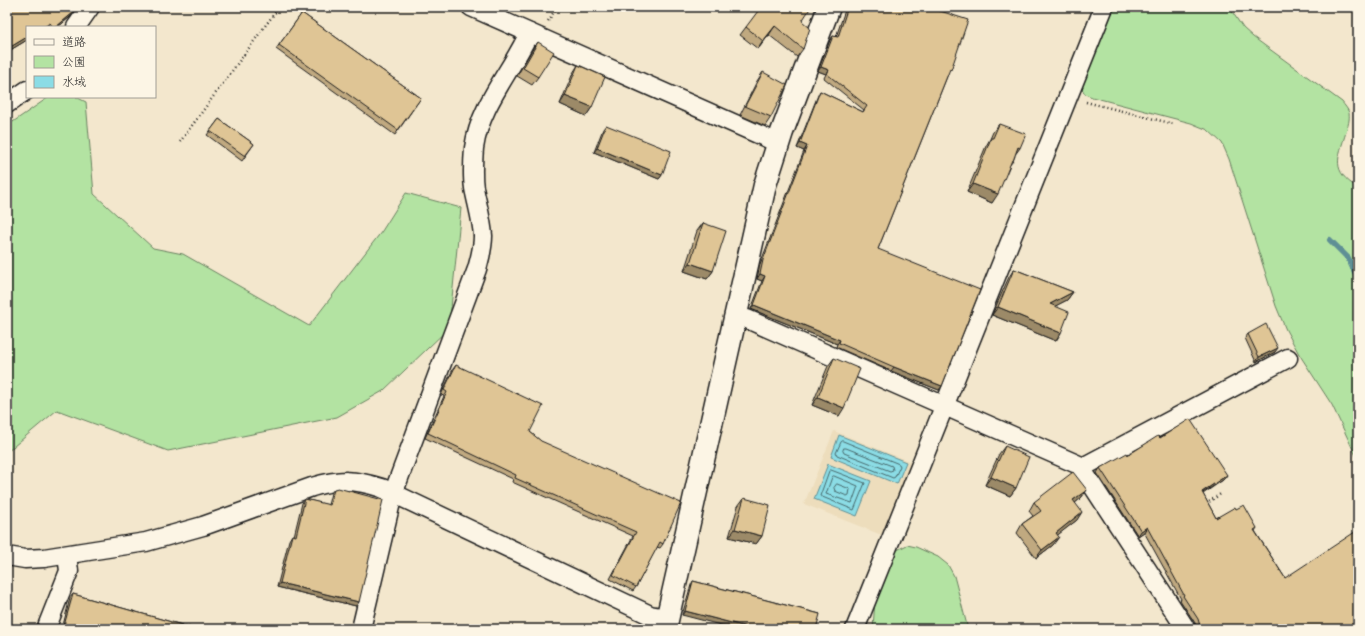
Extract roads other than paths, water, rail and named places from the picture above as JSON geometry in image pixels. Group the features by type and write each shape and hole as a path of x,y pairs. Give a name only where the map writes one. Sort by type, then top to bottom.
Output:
{"street":[{"path":"77,26 90,7"},
{"path":"471,7 778,143"},
{"path":"7,556 25,559 44,558 124,546 175,535 312,487 329,482 347,480 364,483 393,494 650,615 666,624 760,202 778,143 829,7"},
{"path":"855,629 1104,7"},
{"path":"361,629 393,494 477,269 481,253 483,236 474,186 473,167 474,148 478,129 494,94 529,33"},
{"path":"7,104 26,91"},
{"path":"734,316 747,319 1079,465 1186,629"},
{"path":"1081,468 1288,358"},
{"path":"46,629 69,571 67,555"}],"water":[{"path":"839,435 906,462 897,484 831,457"},
{"path":"828,464 871,481 857,516 814,499"}],"waterway":[{"path":"1330,240 1348,258 1358,278"}]}
